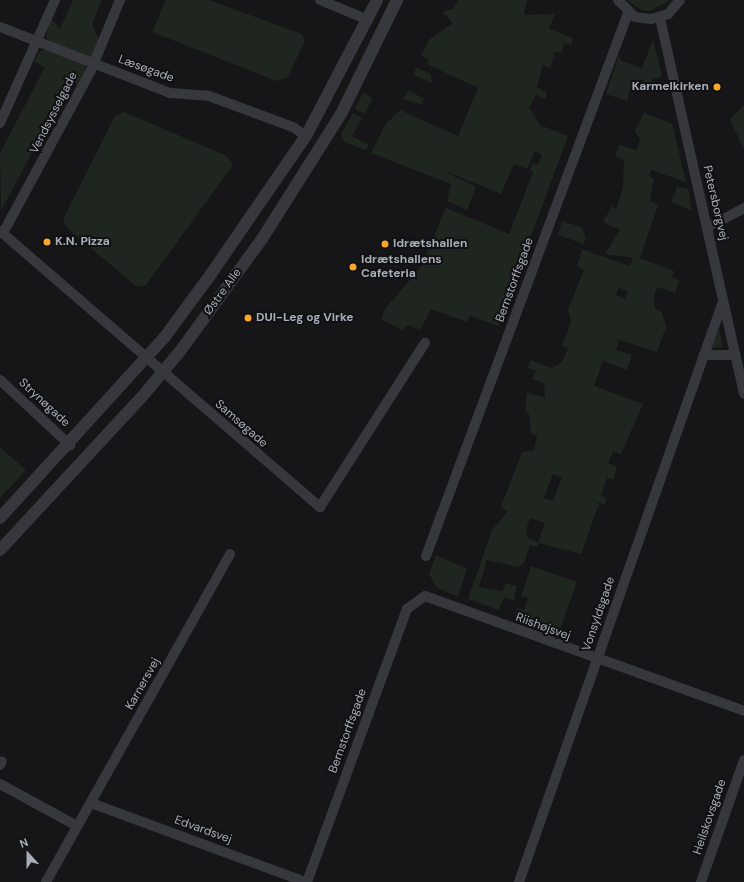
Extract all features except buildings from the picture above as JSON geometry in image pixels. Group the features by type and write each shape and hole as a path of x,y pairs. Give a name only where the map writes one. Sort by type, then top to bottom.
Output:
{"street":[{"path":"0,123 38,42 55,0"},
{"name":"Vendsysselgade","path":"1,232 94,64 120,0"},
{"path":"320,0 368,20"},
{"name":"Østre Alle","path":"0,518 70,445 145,359 211,274 306,136 368,20 377,0"},
{"name":"Østre Alle","path":"0,550 86,460 162,373 262,239 307,172 359,81 397,0"},
{"path":"618,0 628,13 643,19 660,18 680,0"},
{"name":"Bernstorffsgade","path":"426,556 628,13"},
{"name":"Petersborgvej","path":"660,18 744,394"},
{"name":"Læsøgade","path":"0,27 170,93 209,96 293,127 306,136"},
{"path":"707,228 744,208"},
{"name":"Samsøgade","path":"1,232 145,359 320,507 425,344"},
{"name":"Vonsyldsgade","path":"520,882 704,355 724,302"},
{"path":"704,355 735,355"},
{"name":"Strynøgade","path":"0,380 70,445"},
{"name":"Karnersvej","path":"46,882 230,554"},
{"name":"Bernstorffsgade","path":"306,882 407,609 425,596"},
{"name":"Riishøjsvej","path":"425,596 597,660 744,711"},
{"name":"Heilskovsgade","path":"701,882 744,760"},
{"path":"0,784 77,826"},
{"name":"Edvardsvej","path":"91,803 306,882"}],"shaded area":[{"path":"73,0 102,0 92,24 100,42 91,57 50,42 46,37 51,18 60,29"},
{"path":"166,0 209,0 302,34 305,41 287,78 276,81 152,32"},
{"path":"458,0 527,0 524,15 555,14 549,29 573,38 571,45 564,43 561,53 555,51 550,68 543,65 537,87 546,92 546,99 536,95 529,107 540,125 568,136 498,326 470,316 467,322 431,309 420,330 408,325 402,330 381,319 385,309 421,267 446,208 509,234 533,172 530,170 533,163 538,165 542,155 535,151 527,169 514,164 501,194 440,169 476,187 467,210 447,201 451,184 371,153 385,125 400,110 458,136 478,88 427,64 429,60 421,55 430,39 453,23 442,12 453,9"},
{"path":"627,0 670,0 650,11 641,10"},
{"path":"653,40 662,76 652,79 655,92 632,83 627,101 606,94 619,55 621,61 642,68"},
{"path":"47,49 85,65 86,70 78,89 72,77 1,211 0,153 45,67 34,62 39,52"},
{"path":"416,67 431,74 432,83 414,75"},
{"path":"409,90 424,99 421,104 402,99"},
{"path":"363,93 373,98 365,114 355,109"},
{"path":"744,105 744,150 730,119"},
{"path":"124,112 227,156 233,165 146,285 137,287 66,227 63,219 115,116"},
{"path":"353,113 362,118 352,136 369,145 366,150 344,142 341,134"},
{"path":"644,113 672,124 686,182 651,170 649,176 654,178 650,201 658,205 640,258 674,271 672,277 679,280 675,293 657,287 654,295 655,309 662,312 666,327 657,352 614,338 619,341 616,350 632,355 627,370 603,361 594,386 643,404 621,454 613,451 608,463 617,466 613,480 607,478 601,495 606,498 605,505 591,500 599,504 581,554 539,543 537,547 530,545 524,563 518,567 487,560 479,587 502,591 506,583 517,586 514,601 504,597 499,610 468,599 492,530 508,511 501,507 522,452 534,450 537,436 531,434 529,414 525,412 527,393 545,397 544,383 532,379 536,371 528,368 531,360 552,368 562,362 568,349 562,345 571,323 568,309 584,270 577,266 582,250 553,239 630,266 633,258 605,254 620,230 603,222 612,206 616,209 623,188 624,160 615,156 619,145 637,150 640,140 635,131","holes":["619,288 628,291 625,299 616,295","553,474 562,477 553,501 544,498","530,518 545,523 538,542 528,538 526,530"]},
{"path":"677,187 688,189 692,211 671,202"},
{"path":"562,221 581,227 586,237 584,244 558,235"},
{"path":"719,329 723,347 712,348"},
{"path":"0,447 26,470 0,498"},
{"path":"436,555 467,569 458,597 437,588 429,574"},
{"path":"531,566 577,582 559,632 514,616 517,608 524,610 528,598 521,596"}],"place":[{"name":"Karmelkirken","path":"717,87"},
{"name":"K.N. Pizza","path":"47,242"},
{"name":"Idrætshallen","path":"385,244"},
{"name":"Idrætshallens Cafeteria","path":"353,267"},
{"name":"DUI-Leg og Virke","path":"248,318"}]}
